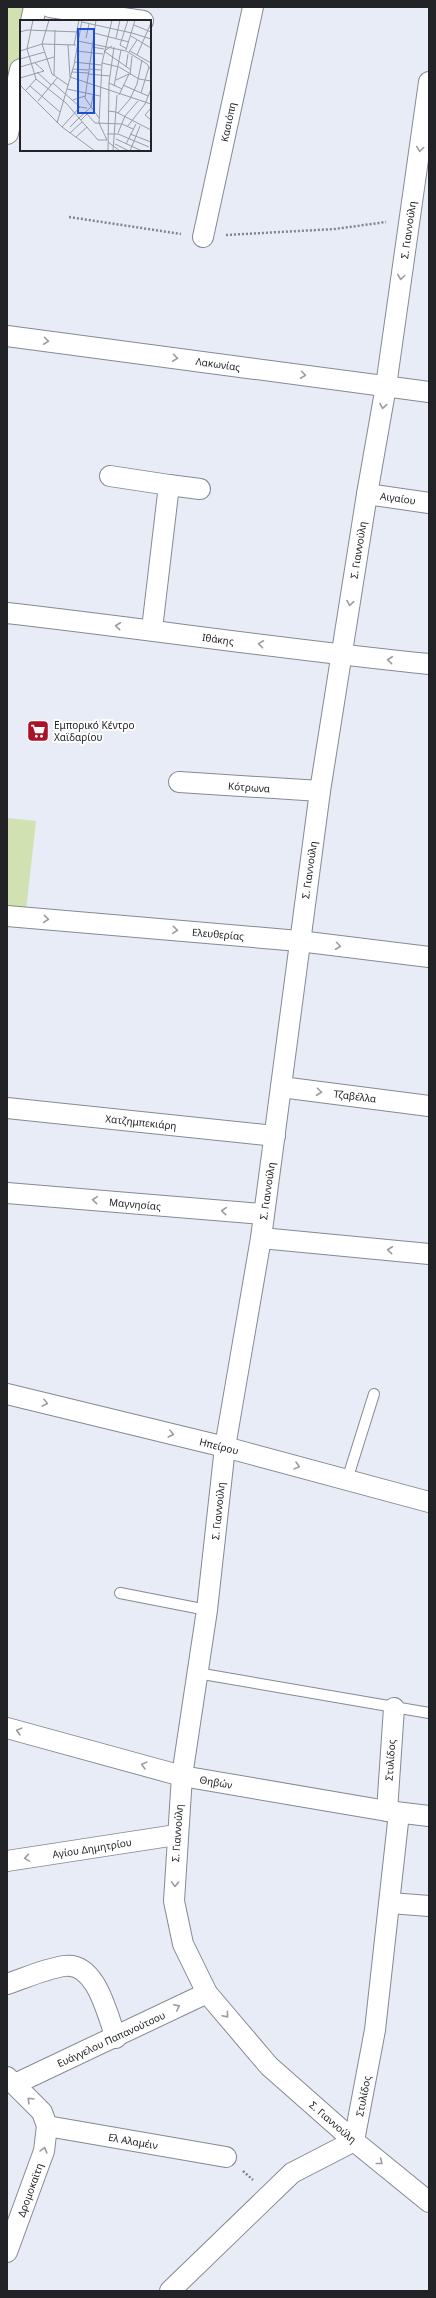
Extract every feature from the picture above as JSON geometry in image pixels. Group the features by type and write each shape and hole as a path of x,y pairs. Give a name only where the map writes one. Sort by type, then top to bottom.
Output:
{"main road":[{"path":"32,20 35,7"},
{"path":"7,132 12,91 20,72"}],"street":[{"path":"50,7 136,20"},
{"name":"Κασιόπη","path":"203,237 253,7"},
{"name":"Σ. Γιαννούλη","path":"429,82 426,119 386,386 367,494 320,791 261,1238 225,1447 207,1610 182,1776 176,1835 174,1901 183,1944 207,1993 269,2066 354,2141 429,2202"},
{"name":"Λακωνίας","path":"7,336 429,392"},
{"path":"110,476 200,489"},
{"path":"152,629 169,484"},
{"name":"Αιγαίου","path":"367,494 429,503"},
{"name":"Ιθάκης","path":"7,613 152,629 342,656 429,664"},
{"name":"Κότρωνα","path":"179,782 320,791"},
{"name":"Ελευθερίας","path":"7,916 299,941 429,956"},
{"name":"Τζαβέλλα","path":"281,1087 429,1106"},
{"name":"Χατζημπεκιάρη","path":"7,1108 275,1136"},
{"name":"Μαγνησίας","path":"7,1193 263,1214"},
{"path":"261,1238 429,1254"},
{"name":"Ηπείρου","path":"7,1394 225,1447 429,1502"},
{"name":"Στυλίδος","path":"354,2141 375,2030 390,1903 394,1708"},
{"name":"Θηβών","path":"7,1728 182,1776 393,1812 429,1816"},
{"name":"Αγίου Δημητρίου","path":"7,1861 176,1835"},
{"path":"390,1903 429,1906"},
{"path":"7,1984 65,1966 80,1968 93,1978 116,2038"},
{"name":"Ευάγγελου Παπανούτσου","path":"11,2080 116,2038 207,1993"},
{"path":"11,2080 42,2112 47,2126"},
{"name":"Ελ Αλαμέιν","path":"47,2126 226,2157"},
{"name":"Δρομοκαϊτη","path":"7,2252 44,2151 47,2126"},
{"path":"170,2291 292,2173 354,2141"}],"lane":[{"path":"347,1480 374,1394"},
{"path":"120,1593 207,1610"},
{"path":"197,1673 429,1713"}],"path":[{"path":"69,217 203,237 336,229 410,218"},
{"path":"226,2157 270,2195"}],"green space":[{"path":"7,7 31,7 28,20 20,20 20,65 7,88"},
{"path":"7,818 36,821 26,911 7,909"}],"place":[{"name":"Εμπορικό Κέντρο Χαϊδαρίου","path":"38,731"}]}
